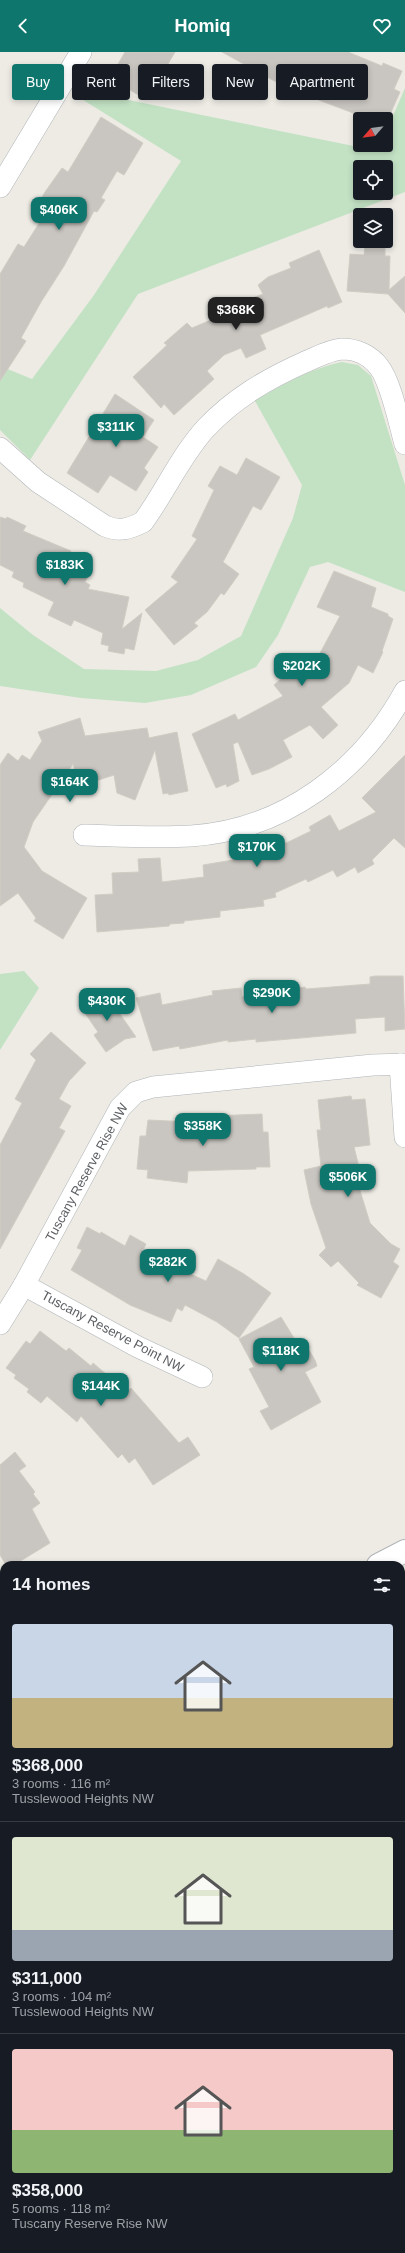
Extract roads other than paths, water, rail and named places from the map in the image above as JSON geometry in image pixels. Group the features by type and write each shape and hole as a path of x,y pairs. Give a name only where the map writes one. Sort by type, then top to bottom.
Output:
{"street":[{"path":"0,187 81,52"},
{"path":"0,448 38,482 105,526 114,530 132,528 142,522 191,447 226,408 247,392 268,379 327,352 343,349 358,351 367,356 376,363 384,374 405,444"},
{"path":"84,835 191,836 248,825 288,808 327,784 359,756 381,730 405,691"},
{"name":"Tuscany Reserve Rise NW","path":"0,1324 24,1285 120,1108 136,1092 160,1086 373,1064 402,1064"},
{"path":"402,1064 405,1137"},
{"name":"Tuscany Reserve Point NW","path":"24,1285 138,1347 202,1377"},
{"path":"386,1561 405,1551"}]}
